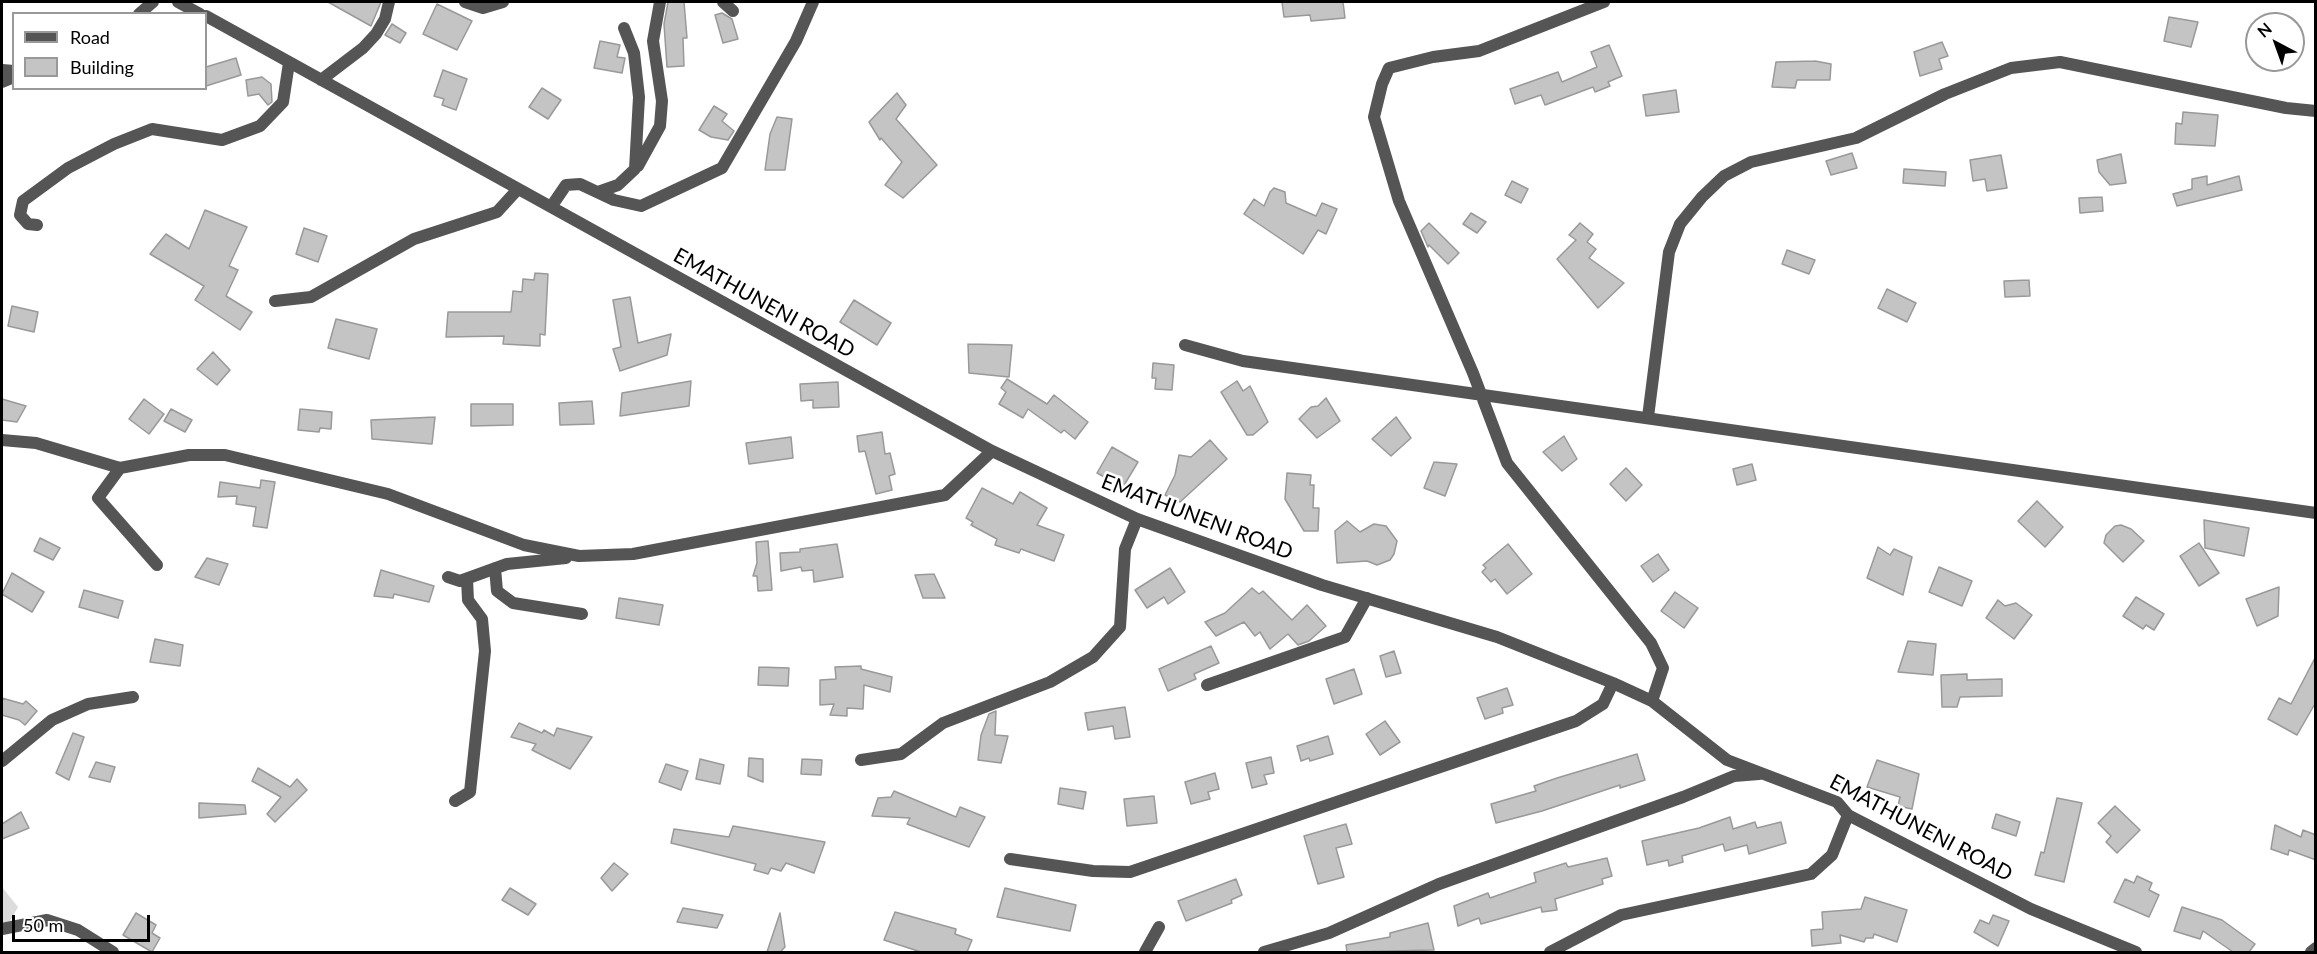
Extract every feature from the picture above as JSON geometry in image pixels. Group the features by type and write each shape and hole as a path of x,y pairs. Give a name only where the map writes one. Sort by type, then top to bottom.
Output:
{"street":[{"path":"141,12 153,2"},
{"path":"178,2 196,12"},
{"path":"321,80 363,48 376,34 385,19 389,2"},
{"path":"465,2 483,8 503,2"},
{"path":"598,192 618,185 635,169 651,146 660,126 662,101 653,41 660,2"},
{"path":"723,2 733,11"},
{"path":"551,207 566,185 580,184 614,200 641,206 722,168 796,41 813,2"},
{"path":"1604,2 1479,51 1433,57 1389,69 1382,84 1374,117 1399,201 1482,396 1506,464 1651,643 1663,668 1652,701"},
{"name":"EMATHUNENI ROAD","path":"207,17 992,451 1137,519 1322,585 1497,637 1613,683 1652,701 1727,760 1837,802 1848,815 2031,909 2136,952"},
{"path":"624,28 634,53 639,97 635,169"},
{"path":"1648,417 1669,252 1680,224 1701,197 1724,176 1751,162 1856,138 1945,94 2011,68 2060,62 2286,108 2316,111"},
{"path":"37,225 28,224 20,215 23,201 68,168 121,141 152,129 222,140 260,126 283,102 289,63"},
{"path":"275,301 311,297 414,239 497,212 518,189"},
{"path":"1185,345 1243,361 2316,513"},
{"path":"2,440 36,443 120,468 189,455 225,455 388,494 524,545 579,556"},
{"path":"448,577 460,581 507,564 579,556 633,554 945,495 992,451"},
{"path":"120,468 98,498 157,565"},
{"path":"861,760 901,754 943,723 1050,682 1093,657 1120,627 1125,549 1137,519"},
{"path":"495,568 497,591 513,603 582,614"},
{"path":"455,801 470,792 485,651 482,619 468,600 466,579"},
{"path":"1207,685 1345,637 1367,598"},
{"path":"1010,859 1093,871 1130,872 1576,721 1603,704 1613,683"},
{"path":"2,761 52,720 88,704 133,697"},
{"path":"1264,952 1329,933 1439,884 1734,777 1763,774"},
{"path":"1550,952 1621,915 1811,874 1832,855 1848,815"},
{"path":"2,928 47,920 78,930 113,952"},
{"path":"1145,952 1159,927"},
{"path":"2311,952 2316,948"}],"shaded area":[{"path":"2,887 18,907 2,935"}],"building":[{"path":"328,2 381,2 371,26"},
{"path":"668,2 684,2 687,38 683,38 684,66 667,67 664,24"},
{"path":"1282,2 1343,2 1345,18 1311,21 1310,15 1284,17"},
{"path":"437,4 472,21 457,50 423,34"},
{"path":"722,13 732,19 738,39 723,43 715,15"},
{"path":"2169,17 2198,22 2191,47 2164,41"},
{"path":"392,24 406,33 400,43 385,35"},
{"path":"600,41 620,45 617,57 625,58 622,73 594,68"},
{"path":"1942,42 1948,56 1939,59 1942,69 1920,76 1914,52"},
{"path":"1609,45 1622,76 1608,82 1610,86 1595,92 1593,87 1545,105 1541,95 1515,104 1510,89 1558,72 1562,82 1597,67 1591,52"},
{"path":"236,58 241,75 207,86 207,67"},
{"path":"1815,61 1831,64 1830,80 1797,80 1795,88 1772,87 1776,62"},
{"path":"443,70 467,79 456,110 442,105 444,99 434,96"},
{"path":"262,77 271,84 272,102 268,105 259,94 248,96 246,80"},
{"path":"542,88 561,100 548,119 529,107"},
{"path":"1676,90 1679,112 1646,116 1643,95"},
{"path":"897,93 906,105 896,119 937,165 903,198 885,185 902,162 881,138 880,140 869,122"},
{"path":"714,106 727,114 722,121 734,131 728,140 711,137 699,130"},
{"path":"2183,112 2218,115 2215,146 2175,144 2176,123 2182,124"},
{"path":"777,117 792,119 785,170 765,170 770,134"},
{"path":"1852,153 1857,168 1831,175 1826,161"},
{"path":"2121,154 2126,183 2110,185 2099,172 2097,160"},
{"path":"2001,155 2007,188 1987,191 1985,179 1973,181 1970,160"},
{"path":"1904,169 1946,172 1945,186 1903,183"},
{"path":"2207,176 2207,185 2239,176 2242,190 2177,206 2173,194 2192,189 2192,179"},
{"path":"1512,181 1528,189 1521,203 1505,195"},
{"path":"1274,188 1285,192 1286,203 1316,216 1322,203 1337,209 1326,234 1318,230 1303,254 1244,214 1254,199 1264,206"},
{"path":"2102,197 2103,211 2080,213 2079,198"},
{"path":"205,210 247,227 229,266 238,270 226,296 252,312 240,330 195,300 204,286 150,254 166,234 189,249"},
{"path":"1471,213 1486,222 1477,233 1463,224"},
{"path":"1429,223 1459,253 1448,264 1429,245 1428,247 1421,231"},
{"path":"1580,223 1593,234 1587,242 1596,249 1589,258 1624,283 1598,308 1557,259 1576,240 1569,235"},
{"path":"304,228 327,236 318,262 296,254"},
{"path":"1787,250 1815,260 1809,274 1782,264"},
{"path":"535,273 548,274 545,335 540,334 540,346 503,344 504,336 446,337 448,312 511,312 513,291 522,292 523,279 534,280"},
{"path":"2029,280 2030,296 2005,297 2004,281"},
{"path":"1887,289 1916,303 1907,322 1878,308"},
{"path":"630,297 638,343 671,334 667,355 620,371 613,349 621,347 613,300"},
{"path":"854,300 891,323 877,345 840,322"},
{"path":"12,306 38,312 34,332 8,326"},
{"path":"336,319 377,329 369,359 328,348"},
{"path":"968,344 1012,345 1009,377 969,373"},
{"path":"213,352 230,370 217,385 197,369"},
{"path":"1153,363 1174,365 1172,390 1155,389 1156,378 1152,378"},
{"path":"1007,379 1047,404 1054,395 1088,422 1075,439 1064,430 1061,433 1028,409 1023,418 999,404 1006,392 1001,388"},
{"path":"691,381 689,406 620,416 622,393"},
{"path":"1237,381 1243,391 1250,386 1268,422 1253,435 1247,435 1221,392"},
{"path":"838,382 839,407 813,408 813,400 801,401 800,384"},
{"path":"1326,398 1340,421 1317,438 1299,419 1311,407 1318,406"},
{"path":"2,399 26,406 17,422 2,420"},
{"path":"144,399 164,414 149,434 129,419"},
{"path":"592,401 594,424 560,425 559,403"},
{"path":"471,404 513,404 513,425 471,426"},
{"path":"171,409 192,420 185,432 164,421"},
{"path":"300,409 332,412 331,429 320,428 319,432 298,430"},
{"path":"435,417 432,444 372,439 371,420"},
{"path":"1396,417 1411,438 1391,456 1372,439"},
{"path":"882,432 885,454 890,453 895,474 889,476 892,490 876,494 865,451 859,452 857,436"},
{"path":"1564,436 1577,459 1562,471 1543,452"},
{"path":"791,437 793,458 749,464 746,443"},
{"path":"1210,440 1227,459 1180,502 1165,495 1175,475 1179,455 1191,457"},
{"path":"1112,447 1138,462 1123,487 1097,473"},
{"path":"1434,462 1457,464 1445,496 1424,488"},
{"path":"1752,464 1756,480 1737,485 1733,469"},
{"path":"1626,468 1642,485 1626,501 1610,484"},
{"path":"1287,473 1311,475 1310,485 1314,485 1313,508 1319,508 1318,531 1304,531 1285,499"},
{"path":"261,480 275,482 267,528 253,526 256,507 236,504 237,496 218,497 220,482 260,488"},
{"path":"982,488 1013,504 1020,492 1047,508 1037,525 1064,535 1054,561 1021,549 1019,553 995,545 997,539 971,525 973,522 966,518"},
{"path":"2037,501 2063,527 2045,547 2018,521"},
{"path":"2204,520 2249,528 2244,556 2205,548"},
{"path":"1347,521 1360,532 1374,524 1386,526 1397,541 1390,560 1377,565 1367,561 1337,563 1335,531"},
{"path":"2121,525 2131,529 2144,541 2123,562 2104,543 2106,535 2115,526"},
{"path":"40,538 60,548 53,560 34,551"},
{"path":"768,541 772,590 758,591 757,576 753,576 757,563 756,542"},
{"path":"2199,543 2219,573 2199,586 2180,556"},
{"path":"837,544 843,577 814,582 813,570 802,571 801,567 781,571 780,553 800,552 800,549"},
{"path":"1508,544 1532,574 1507,594 1495,579 1491,582 1482,572 1486,568 1483,565"},
{"path":"1878,547 1890,555 1894,549 1912,557 1903,595 1867,578"},
{"path":"1658,554 1669,570 1653,582 1641,566"},
{"path":"207,558 228,564 219,585 195,577"},
{"path":"1939,567 1972,581 1962,606 1929,592"},
{"path":"1170,568 1185,592 1168,604 1164,597 1147,608 1135,590"},
{"path":"381,570 434,586 429,602 394,594 393,598 374,596"},
{"path":"12,573 44,592 32,612 2,594"},
{"path":"934,574 945,598 923,598 915,575"},
{"path":"2279,587 2278,616 2257,626 2246,599"},
{"path":"1252,588 1259,594 1263,591 1292,620 1307,605 1326,626 1309,641 1298,645 1288,634 1270,649 1260,632 1255,636 1244,622 1216,636 1205,622 1225,613"},
{"path":"84,590 123,601 118,618 79,607"},
{"path":"1675,592 1698,608 1684,628 1661,611"},
{"path":"2136,597 2164,614 2154,630 2146,625 2143,629 2123,616"},
{"path":"619,598 663,605 659,625 616,618"},
{"path":"1998,600 2005,606 2016,603 2032,615 2014,639 1986,618"},
{"path":"155,639 183,645 180,666 150,662"},
{"path":"1908,641 1936,644 1933,675 1898,672"},
{"path":"1211,646 1219,663 1194,674 1196,679 1168,691 1159,669"},
{"path":"1394,651 1401,673 1386,677 1380,656"},
{"path":"2316,656 2316,702 2297,735 2268,719 2279,698 2291,704"},
{"path":"861,666 861,669 892,677 890,692 864,685 863,709 847,708 847,716 830,715 834,704 820,705 820,680 836,679 835,667"},
{"path":"759,667 789,668 788,686 758,685"},
{"path":"1354,669 1362,694 1334,704 1326,679"},
{"path":"1967,674 1967,680 2002,679 2002,696 1960,697 1957,707 1942,707 1941,675"},
{"path":"1507,688 1513,705 1502,708 1503,713 1485,719 1477,698"},
{"path":"2,698 23,704 26,701 37,711 25,725 19,720 2,715"},
{"path":"1125,707 1130,737 1115,739 1113,726 1088,730 1085,713"},
{"path":"996,711 995,735 1008,736 1001,763 978,760 981,735 989,714"},
{"path":"1385,721 1400,742 1380,755 1366,734"},
{"path":"519,723 542,733 544,730 554,736 557,728 592,737 570,769 532,750 536,744 511,737"},
{"path":"73,733 84,737 69,780 56,773"},
{"path":"1328,736 1333,754 1310,761 1309,758 1301,761 1297,746"},
{"path":"1637,754 1645,780 1620,788 1620,785 1542,811 1496,823 1491,804 1536,791 1534,786 1557,778"},
{"path":"1271,757 1274,773 1264,775 1267,784 1252,788 1246,763"},
{"path":"749,758 763,759 763,782 748,776"},
{"path":"700,759 724,765 720,784 696,779"},
{"path":"802,759 822,760 821,775 801,774"},
{"path":"1877,760 1919,774 1912,809 1898,806 1900,797 1867,787"},
{"path":"96,762 115,767 110,782 89,777"},
{"path":"666,764 688,771 681,790 659,782"},
{"path":"258,768 290,787 297,779 307,790 275,822 267,814 281,797 252,781"},
{"path":"1215,773 1219,789 1208,792 1210,799 1191,804 1185,782"},
{"path":"1060,788 1086,792 1083,809 1058,804"},
{"path":"894,791 956,817 960,807 985,817 969,847 907,824 910,818 872,816 878,798 891,797"},
{"path":"1154,796 1157,823 1127,826 1124,799"},
{"path":"2057,798 2082,803 2064,882 2035,875 2041,852 2044,853"},
{"path":"199,803 245,805 246,814 199,818"},
{"path":"2115,806 2140,830 2117,853 2106,842 2111,836 2098,823"},
{"path":"21,812 29,828 2,839 2,824"},
{"path":"1996,814 2020,822 2016,836 1992,828"},
{"path":"1730,817 1733,829 1755,822 1757,828 1781,822 1786,843 1749,854 1747,845 1725,851 1723,844 1682,856 1683,862 1669,866 1668,860 1647,865 1642,841 1699,828"},
{"path":"1346,824 1352,844 1336,848 1344,877 1318,884 1304,836"},
{"path":"2275,825 2301,837 2303,830 2316,835 2316,860 2289,850 2288,855 2271,849"},
{"path":"733,826 825,842 814,873 786,863 781,871 771,868 768,874 754,870 756,864 671,843 674,829 729,837"},
{"path":"1607,858 1612,876 1602,879 1603,884 1555,899 1557,910 1542,912 1541,907 1481,924 1479,918 1458,926 1454,906 1488,893 1490,898 1536,882 1534,873 1566,863 1568,867"},
{"path":"614,863 628,874 612,891 601,878"},
{"path":"2137,876 2152,883 2149,890 2159,895 2149,917 2114,902 2125,879 2134,883"},
{"path":"1236,879 1242,895 1231,900 1232,903 1186,921 1178,901"},
{"path":"510,888 536,904 528,915 502,900"},
{"path":"1005,888 1076,905 1070,931 997,917"},
{"path":"1865,897 1907,910 1897,942 1874,934 1873,938 1866,938 1864,942 1840,935 1841,943 1812,946 1811,930 1823,929 1822,912 1861,909"},
{"path":"2182,907 2222,920 2255,944 2249,952 2233,952 2203,931 2200,939 2174,931"},
{"path":"683,908 723,915 717,928 677,922"},
{"path":"895,912 956,929 955,934 972,940 967,952 921,952 884,940"},
{"path":"136,913 156,925 152,933 160,938 152,952 123,935"},
{"path":"780,913 785,947 780,952 767,952"},
{"path":"1993,915 2009,921 1998,946 1974,932 1980,920 1989,924"},
{"path":"1428,923 1434,950 1347,952 1346,945 1390,937 1390,933"}]}
